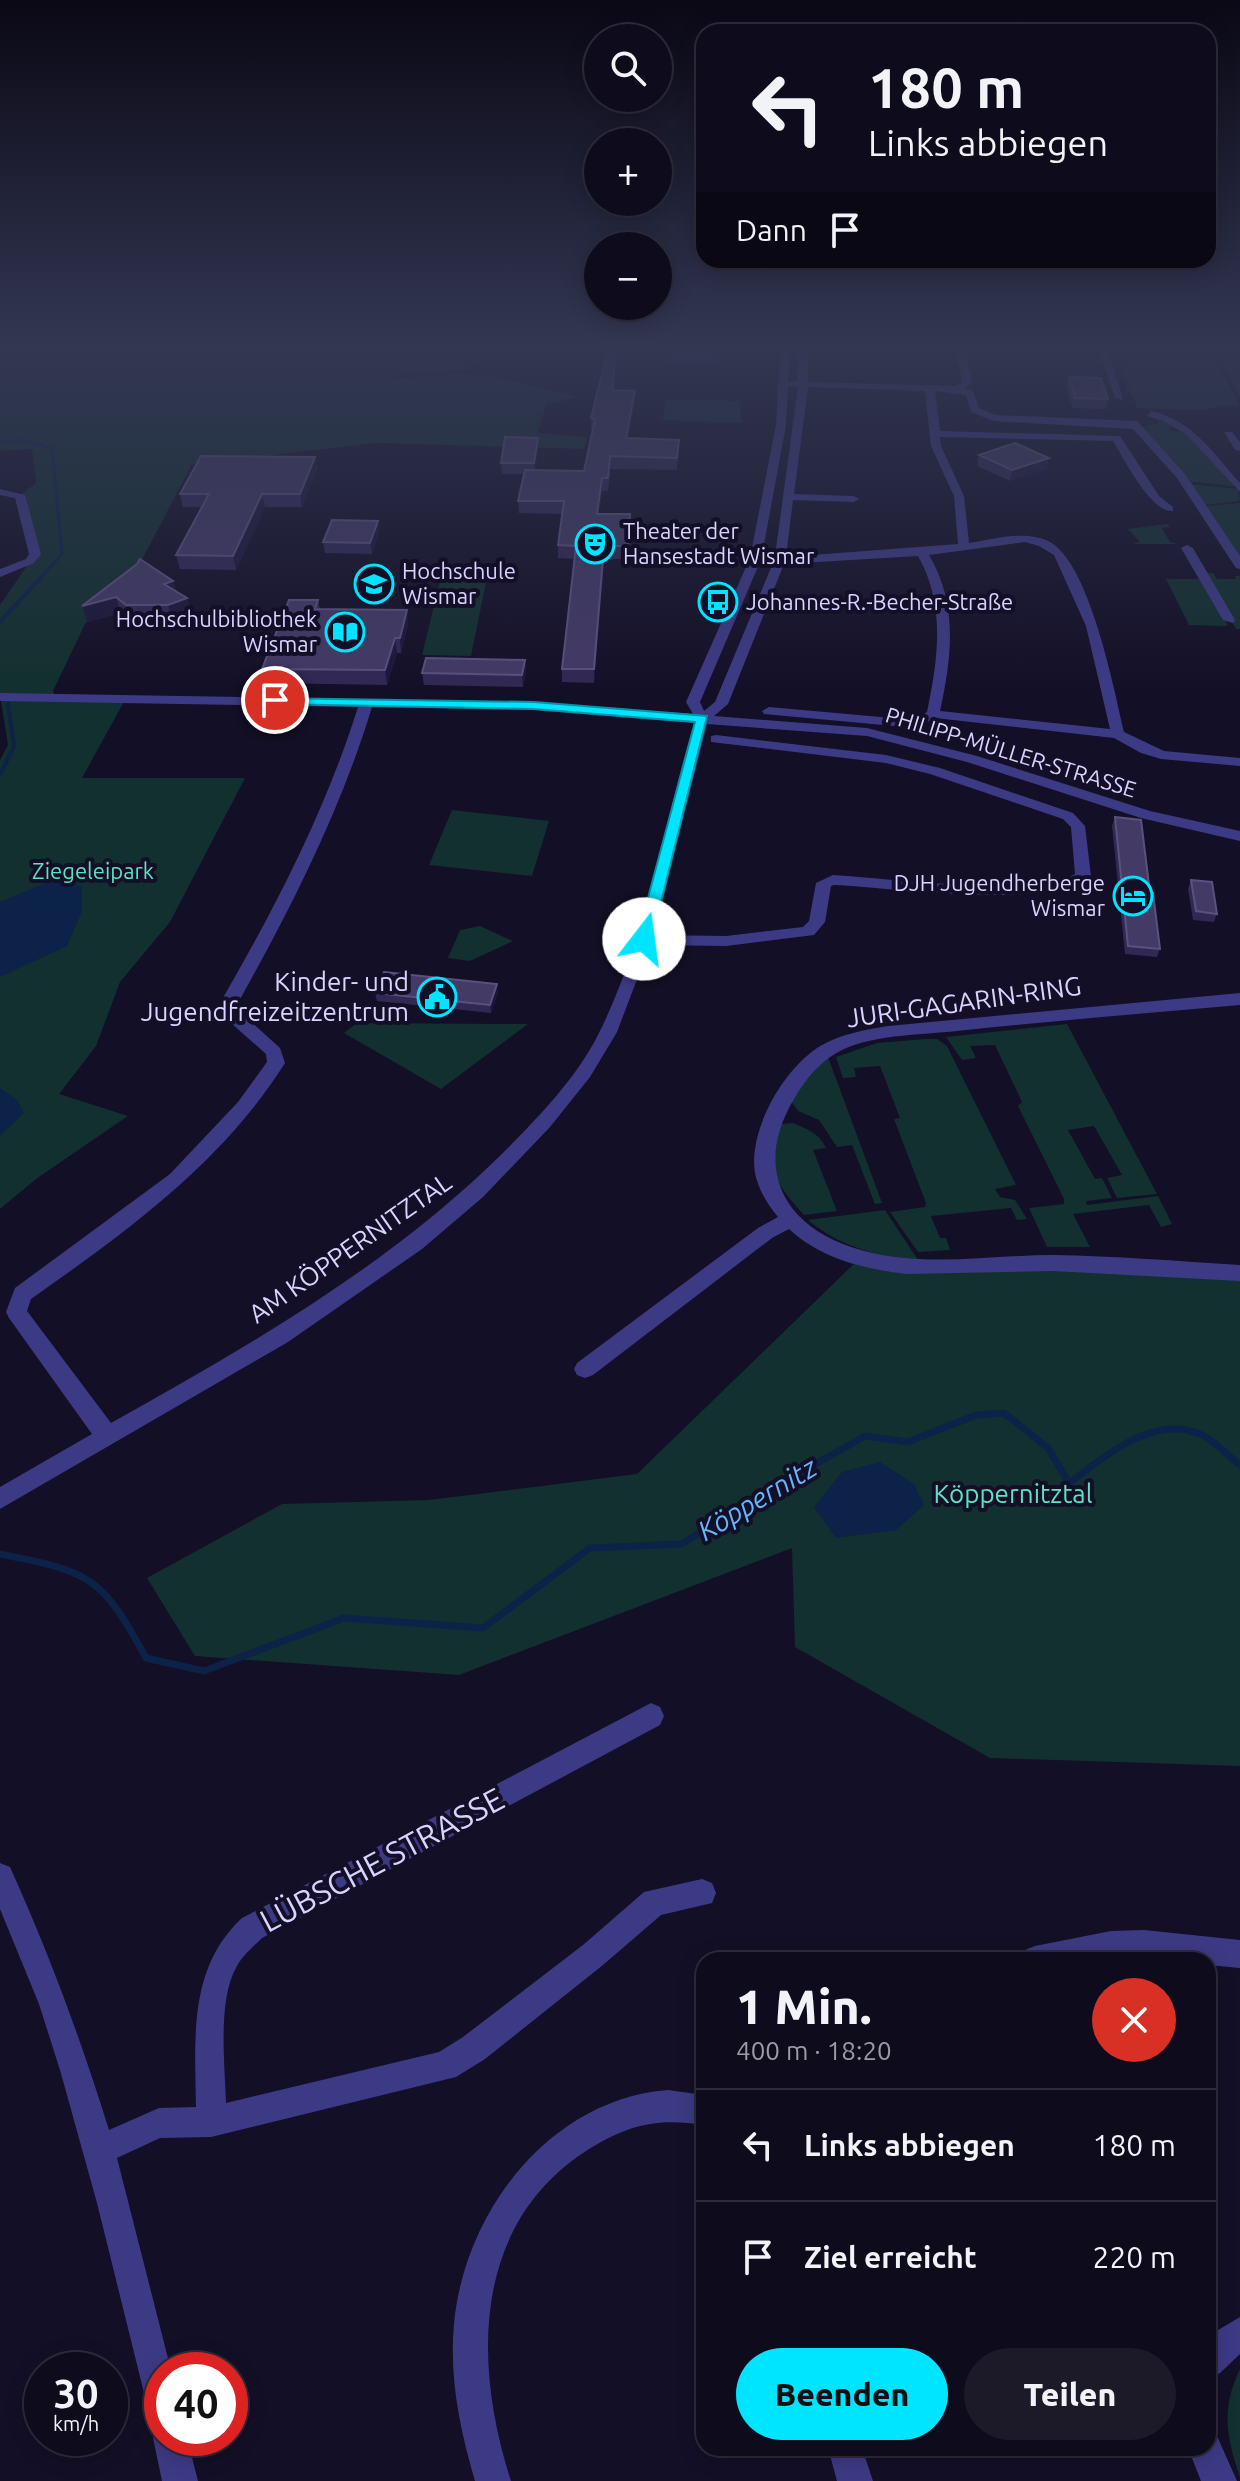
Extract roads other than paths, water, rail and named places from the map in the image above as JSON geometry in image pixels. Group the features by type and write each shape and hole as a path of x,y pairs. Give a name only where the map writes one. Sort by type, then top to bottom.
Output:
{"street":[{"path":"775,458 756,558 693,702 702,719 721,704 780,560 793,458"},
{"path":"941,458 959,496 964,547"},
{"path":"1129,458 1155,498 1169,509"},
{"path":"1165,458 1181,476 1240,565"},
{"path":"1214,458 1240,489"},
{"path":"0,492 20,495 35,554 30,561 0,573"},
{"path":"788,497 854,499"},
{"path":"756,558 780,560 922,552 1025,539 1043,543 1059,553 1092,626 1118,734 1143,749 1162,755 1240,762"},
{"path":"1187,548 1229,620"},
{"path":"922,552 930,564 943,604 945,661 933,714"},
{"name":"PHILIPP-MÜLLER-STRASSE","path":"6,698 367,701 534,706 867,732 898,738 1146,815 1240,836"},
{"path":"107,1436 16,1312 22,1294 177,1179 244,1107 276,1063 274,1052 228,1011 229,1003 280,915 320,829 343,775 367,701"},
{"name":"PHILIPP-MÜLLER-STRASSE","path":"747,710 916,724 933,714 1118,734"},
{"name":"AM KÖPPERNITZTAL","path":"0,1499 238,1359 354,1286 425,1236 490,1181 564,1099 596,1054 623,998 644,939 702,719"},
{"path":"644,939 670,942 757,938 808,931 817,922 824,883 833,880 999,890 1072,884 1083,876 1078,826 1068,816 910,764 838,751 721,740"},
{"name":"JURI-GAGARIN-RING","path":"1240,999 1064,1013 863,1037 829,1049 809,1064 794,1083 765,1145 766,1176 790,1220 840,1251 885,1264 1054,1263 1240,1273"},
{"path":"585,1369 765,1233 790,1220"},
{"name":"LÜBSCHE STRASSE","path":"211,2122 213,2003 222,1966 234,1944 252,1928 651,1716"},
{"path":"0,1877 55,2007 99,2150 149,2352"},
{"path":"99,2150 159,2123 211,2122 445,2066 474,2048 570,1974 654,1902 702,1893"},
{"path":"1076,1952 1111,1945 1144,1944 1240,1954"},
{"path":"493,2481 478,2430 470,2376 471,2341 474,2301 486,2259 503,2219 520,2191 561,2147 600,2125 644,2108 670,2105 696,2109"},
{"path":"1216,2352 1240,2334"},
{"path":"174,2456 180,2481"},
{"path":"847,2456 855,2481"},
{"path":"1208,2456 1219,2481"}],"water":[{"path":"50,881 68,881 82,887 82,911 67,946 0,977 0,902"},
{"path":"0,1088 17,1100 24,1113 0,1136"},
{"path":"880,1462 914,1484 924,1505 896,1530 836,1538 814,1507 842,1472"}],"waterway":[{"name":"Köppernitz","path":"43,575 62,554 53,458"},
{"name":"Köppernitz","path":"0,622 45,573"},
{"name":"Köppernitz","path":"0,775 14,746 8,704"},
{"name":"Köppernitz","path":"0,1554 54,1566 90,1582 117,1609 146,1658 204,1671 344,1618 483,1628 590,1548 682,1544 741,1506 865,1436 908,1442 976,1415 1004,1413 1048,1448 1069,1483 1130,1441 1164,1430 1182,1429 1200,1434 1240,1465"}],"place":[{"name":"Theater der Hansestadt Wismar","path":"595,544"},
{"name":"Hochschule Wismar","path":"374,584"},
{"name":"Johannes-R.-Becher-Straße","path":"718,602"},
{"name":"Hochschulbibliothek Wismar","path":"345,632"},
{"name":"DJH Jugendherberge Wismar","path":"1133,896"},
{"name":"Kinder- und Jugendfreizeitzentrum","path":"437,997"}],"park label":[{"name":"Ziegeleipark","path":"93,871"},
{"name":"Köppernitztal","path":"1013,1494"}]}
